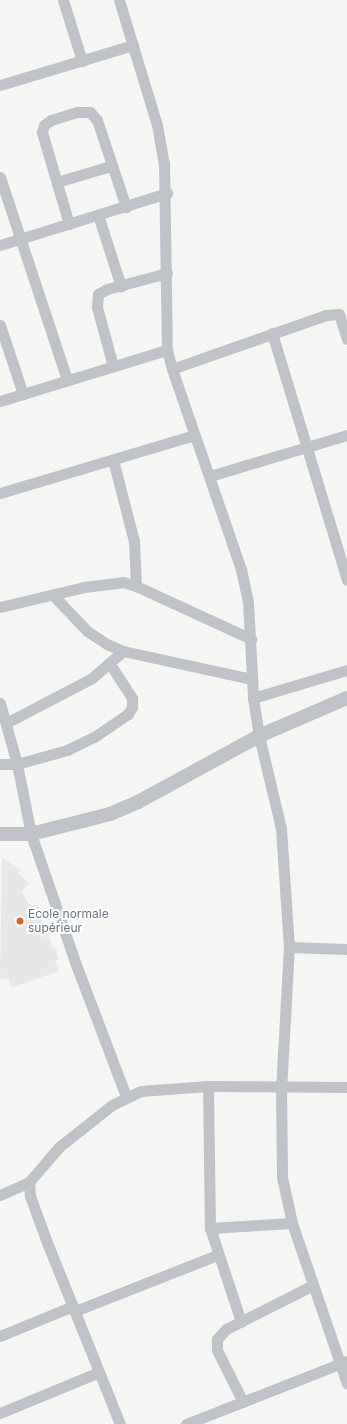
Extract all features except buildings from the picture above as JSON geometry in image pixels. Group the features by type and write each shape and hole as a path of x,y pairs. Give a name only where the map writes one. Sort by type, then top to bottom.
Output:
{"street":[{"path":"63,0 82,60"},
{"path":"119,0 157,125 167,193 168,350 172,369 194,436 210,476 246,585 251,639 251,679 253,698 259,736 281,828 289,947 281,1089 282,1177 292,1223 312,1285 343,1362 347,1384"},
{"path":"0,85 133,45"},
{"path":"70,224 43,129 51,120 77,112 87,111 94,115 126,207"},
{"path":"57,182 111,166"},
{"path":"0,177 67,379"},
{"path":"0,245 167,193"},
{"path":"98,215 121,286"},
{"path":"112,366 96,301 102,291 167,273"},
{"path":"172,369 317,318 343,314 347,339"},
{"path":"0,325 23,394"},
{"path":"272,333 347,580"},
{"path":"0,401 67,379 168,350"},
{"path":"210,476 347,435"},
{"path":"0,493 194,436"},
{"path":"113,460 134,542 136,586"},
{"path":"0,607 118,582 136,586 251,639"},
{"path":"52,595 87,631 124,651 251,679"},
{"path":"3,718 92,678 124,651"},
{"path":"0,764 17,764 67,750 94,737 129,712 132,707 132,698 110,664"},
{"path":"253,698 347,670"},
{"path":"0,834 31,834 110,814 138,802 259,736 347,698"},
{"path":"0,703 17,764 31,834 75,962 126,1096"},
{"path":"289,947 347,949"},
{"path":"208,1086 210,1228 217,1254 241,1322"},
{"path":"0,1195 28,1182 59,1147 126,1096 161,1088 208,1086 281,1089 347,1088"},
{"path":"28,1182 30,1196 120,1424"},
{"path":"210,1228 292,1223"},
{"path":"0,1336 217,1254"},
{"path":"243,1402 217,1350 217,1339 226,1329 312,1285"},
{"path":"186,1424 343,1362"},
{"path":"0,1413 99,1372"}],"shaded area":[{"name":"Ecole normale supérieur","path":"2,857 21,870 18,873 29,883 22,892 29,904 39,907 43,926 47,925 52,948 55,948 59,959 55,961 59,971 12,988 8,978 0,979"}],"place":[{"name":"Ecole normale supérieur","path":"20,921"}]}
